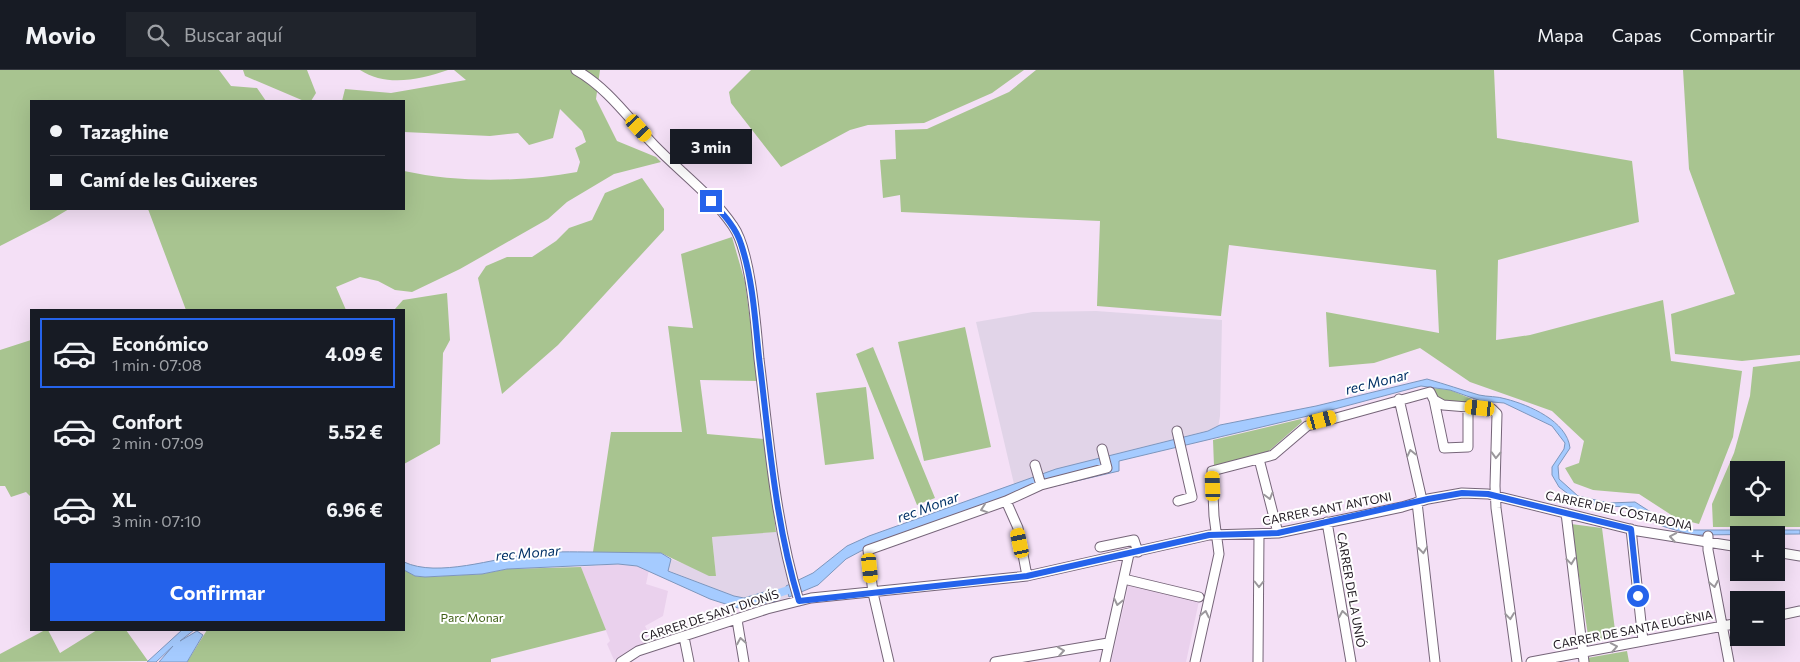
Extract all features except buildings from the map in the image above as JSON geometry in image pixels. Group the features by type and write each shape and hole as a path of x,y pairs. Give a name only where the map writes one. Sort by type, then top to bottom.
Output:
{"street":[{"path":"576,70 604,89 672,164 701,189 734,227 742,245 752,299 775,492 786,558 798,599"},
{"path":"1195,662 1219,554 1214,516 1212,471 1273,455 1307,426 1399,399 1430,392 1434,400 1444,448 1468,447 1468,407"},
{"path":"1399,399 1420,501 1435,662"},
{"path":"1434,400 1443,406 1492,409 1498,414 1496,496 1517,662"},
{"path":"1178,433 1192,497 1178,501"},
{"path":"888,662 873,593 868,550 1006,502 1040,485 1107,468 1102,452"},
{"path":"1259,459 1278,533"},
{"path":"1036,469 1040,485"},
{"name":"CARRER SANT ANTONI","path":"1134,553 1209,535 1278,533 1462,493 1496,496"},
{"name":"CARRER DEL COSTABONA","path":"1496,496 1631,529 1707,539 1730,545"},
{"path":"1006,502 1018,528 1027,576"},
{"path":"1566,513 1583,657"},
{"name":"CARRER DE LA UNIÓ","path":"1326,522 1351,662"},
{"path":"1631,529 1643,641"},
{"path":"1258,662 1259,535"},
{"path":"1707,539 1729,662"},
{"path":"1100,547 1134,540 1134,553 1108,643 1105,662"},
{"name":"CARRER DE SANT DIONÍS","path":"621,662 638,651 798,599 873,593 1027,576 1134,553"},
{"path":"1785,554 1800,556"},
{"path":"1128,580 1199,597"},
{"path":"1785,614 1800,611"},
{"path":"737,620 744,662"},
{"name":"CARRER DE SANTA EUGÈNIA","path":"1532,662 1583,657 1643,641 1730,625"},
{"path":"684,637 689,662"},
{"path":"995,662 1108,643"}],"shaded area":[{"path":"1096,311 1222,320 1220,416 1218,428 1056,469 1014,484 976,322 1033,312"},
{"path":"782,531 797,595 777,601 773,589 744,598 734,596 667,570 671,559 716,576 712,537"},
{"path":"618,564 637,566 649,570 646,584 668,591 663,616 645,626 652,639 627,652 622,658 614,660 607,644 610,641 581,567"},
{"path":"1129,583 1199,601 1186,662 1111,662"}],"green space":[{"path":"0,70 219,70 231,86 257,88 265,100 30,100 30,210 67,210 0,246"},
{"path":"243,70 307,70 316,93 312,100 302,100 245,76"},
{"path":"360,70 448,70 426,77 392,80 381,79"},
{"path":"454,70 600,70 596,99 617,141 656,157 661,162 614,174 567,202 548,219 460,269 412,292 395,290 378,281 360,277 336,287 346,309 186,309 148,210 405,210 405,171 447,178 491,180 534,178 577,172 580,162 575,148 586,142 582,131 560,109 553,138 529,145 518,133 490,136 405,132 405,100 342,100 345,89 391,93 466,80"},
{"path":"751,70 1024,70 992,93 924,123 868,125 850,130 781,167 731,103 729,92"},
{"path":"1036,70 1494,70 1497,138 1632,161 1639,222 1498,260 1496,340 1530,335 1663,300 1671,361 1742,371 1733,437 1699,524 1676,518 1639,494 1593,490 1574,483 1565,468 1579,463 1584,441 1552,411 1470,382 1420,348 1374,363 1329,367 1326,312 1439,333 1436,270 1229,245 1221,316 1097,306 1100,221 901,212 900,195 883,198 880,160 896,159 895,130 927,129 1009,92"},
{"path":"1683,70 1800,70 1800,355 1742,361 1675,354 1671,314 1735,294 1689,169"},
{"path":"642,178 664,209 664,230 558,345 502,394 478,278 486,266 507,257 532,257 556,241 569,228 592,220 605,193"},
{"path":"732,237 745,282 758,381 700,380 707,434 765,439 776,532 712,537 716,576 709,576 661,553 593,552 611,432 682,432 668,326 693,328 681,254"},
{"path":"447,293 450,340 443,353 440,444 405,463 405,309 395,309 403,300"},
{"path":"965,327 991,447 924,461 898,342"},
{"path":"30,340 30,496 26,492 11,497 5,486 0,486 0,350"},
{"path":"873,347 935,498 917,505 856,354"},
{"path":"1800,361 1800,527 1713,527 1712,504 1730,462 1730,516 1785,516 1785,461 1731,461 1750,396 1753,367"},
{"path":"866,387 874,459 825,465 816,393"},
{"path":"1433,388 1450,390 1472,399 1471,404 1439,401"},
{"path":"1301,419 1302,422 1269,451 1214,466 1213,440"},
{"path":"1571,524 1602,528 1616,638 1589,642"},
{"name":"Parc Monar","path":"581,567 606,630 491,659 491,662 187,662 206,631 405,631 405,571 415,576 425,577 482,574 507,569"},
{"path":"43,631 49,631 60,653 95,631 127,631 148,661 0,662 0,654"},
{"path":"1627,651 1629,662 1588,662 1587,658"}],"water":[{"path":"1427,379 1479,395 1499,397 1525,405 1554,422 1567,438 1570,448 1558,466 1559,479 1578,496 1609,503 1635,502 1671,525 1688,530 1730,530 1730,535 1692,535 1662,526 1632,507 1602,506 1576,500 1559,487 1552,475 1552,467 1564,449 1565,443 1552,426 1504,403 1481,401 1450,390 1421,386 1316,414 1119,461 1119,471 1042,489 1036,485 861,551 846,559 818,585 789,597 786,586 813,573 847,546 869,536 1056,469 1208,431 1220,425 1316,406"},
{"path":"1785,530 1800,530 1800,534 1785,534"},
{"path":"562,552 661,553 671,559 668,571 744,598 774,589 777,601 738,608 710,599 637,566 618,564 507,569 482,574 425,577 415,576 405,571 405,562 433,568 449,568 516,556"},
{"path":"181,631 193,631 180,641 197,631 203,635 187,662 159,662 173,646 156,662 147,662"}],"waterway":[{"name":"rec Monar","path":"767,597 797,587"}],"route":[{"path":"711,201 734,227 742,245 752,299 775,492 786,558 799,601 811,598 1027,576 1209,535 1242,536 1278,533 1422,500 1462,493 1488,494 1631,529 1638,596"}]}
